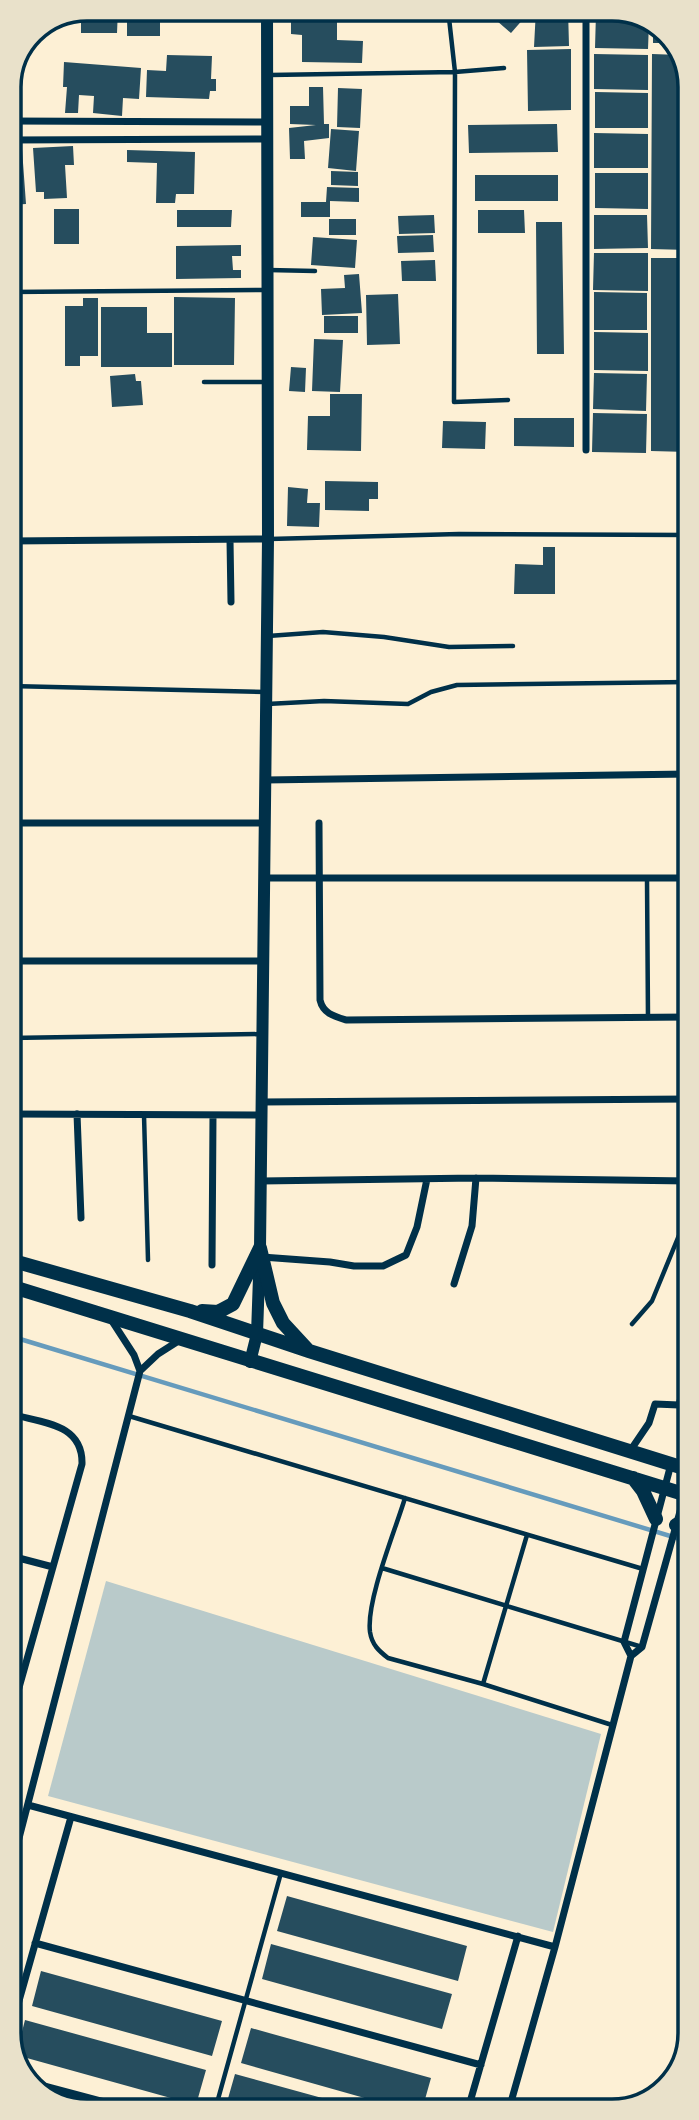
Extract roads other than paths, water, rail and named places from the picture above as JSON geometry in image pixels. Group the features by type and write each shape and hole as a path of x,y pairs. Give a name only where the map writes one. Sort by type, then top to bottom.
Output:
{"main road":[{"path":"190,1311 218,1311 233,1304 261,1252"},
{"path":"261,1252 273,1303 283,1323 309,1351"},
{"path":"21,1263 190,1311 678,1466"},
{"path":"21,1289 678,1492"},
{"path":"633,1478 643,1490 655,1522"}],"street":[{"path":"250,1362 257,1334 261,1252 268,539 267,21"},
{"path":"586,21 586,450"},
{"path":"21,121 266,122"},
{"path":"21,140 267,139"},
{"path":"21,541 268,539"},
{"path":"230,540 231,603"},
{"path":"265,780 678,774"},
{"path":"21,823 265,823"},
{"path":"319,823 320,1000 322,1009 333,1016 346,1020 678,1017"},
{"path":"264,878 678,878"},
{"path":"21,961 263,961"},
{"path":"21,1114 213,1115 262,1109 678,1099"},
{"path":"78,1114 81,1218"},
{"path":"212,1265 213,1115"},
{"path":"261,1181 476,1178 678,1181"},
{"path":"454,1284 472,1226 476,1178"},
{"path":"261,1252 354,1266 383,1266 405,1255 417,1227 427,1179"},
{"path":"109,1317 129,1347 140,1371"},
{"path":"21,1833 140,1371 158,1354 181,1339"},
{"path":"630,1451 649,1423 655,1404 678,1405"},
{"path":"21,1417 65,1429 79,1442 82,1452 82,1464 21,1673"},
{"path":"631,1656 624,1642 671,1464"},
{"path":"512,2099 555,1947 631,1656 642,1647 678,1521"},
{"path":"21,1559 53,1567"},
{"path":"29,1805 555,1947"},
{"path":"21,1993 71,1816"},
{"path":"471,2099 519,1936"},
{"path":"35,1943 481,2065"},
{"path":"52,2088 93,2099"}],"lane":[{"path":"449,21 455,72 454,402 508,400"},
{"path":"266,75 455,72 504,68"},
{"path":"267,270 315,271"},
{"path":"21,292 267,290"},
{"path":"204,382 268,382"},
{"path":"268,539 459,534 678,535"},
{"path":"267,636 323,632 384,637 449,647 513,646"},
{"path":"21,687 408,704 431,692 457,685 678,682"},
{"path":"647,879 648,1018"},
{"path":"21,1038 263,1034"},
{"path":"144,1115 148,1260"},
{"path":"632,1324 652,1301 678,1238"},
{"path":"129,1416 644,1570"},
{"path":"405,1498 382,1568 370,1616 370,1634 376,1649 388,1658 612,1725"},
{"path":"483,1685 527,1535"},
{"path":"382,1568 642,1647"},
{"path":"218,2099 281,1873"}],"waterway":[{"path":"21,1339 678,1538"}]}
